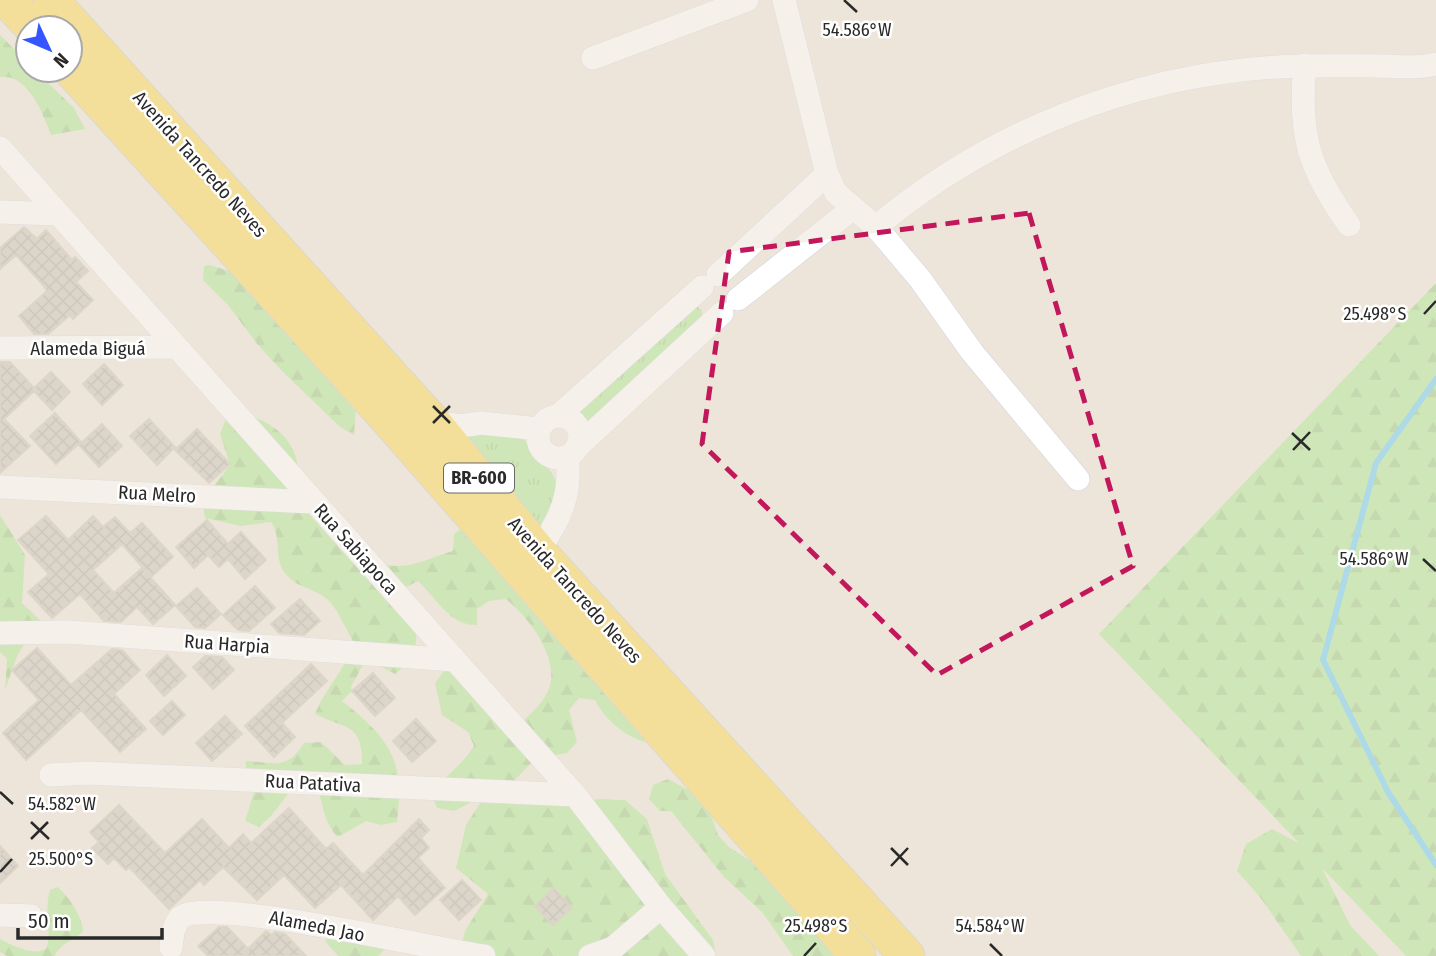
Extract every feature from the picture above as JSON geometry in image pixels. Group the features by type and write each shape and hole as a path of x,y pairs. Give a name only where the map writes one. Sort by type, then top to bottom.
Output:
{"main road":[{"path":"7,0 20,14"},
{"name":"Avenida Tancredo Neves","path":"51,0 433,422 538,551 907,956"},
{"name":"Avenida Tancredo Neves","path":"84,84 386,417 858,956"}],"street":[{"path":"593,58 747,0"},
{"path":"784,0 827,174 836,193 876,227 920,279 972,352 1078,479"},
{"path":"876,227 918,192 966,160 1029,128 1160,85 1239,71 1305,65 1436,64"},
{"path":"1305,65 1303,93 1307,149 1320,180 1349,225"},
{"name":"Rua Sabiapoca","path":"0,148 575,795 661,907 704,956"},
{"path":"827,174 549,422 538,443 547,454 572,452 730,306 852,209"},
{"path":"0,212 57,214"},
{"path":"710,281 734,282 730,306"},
{"path":"710,281 705,306 730,306"},
{"name":"Alameda Biguá","path":"0,348 176,347"},
{"path":"433,422 460,426 549,422 566,417 577,427 580,434 572,452 563,511 538,551"},
{"name":"Rua Melro","path":"0,487 313,502"},
{"name":"Rua Harpia","path":"0,633 68,632 454,660"},
{"name":"Rua Patativa","path":"51,775 102,773 575,795"},
{"path":"590,956 613,948 661,907"},
{"name":"Alameda Jao","path":"170,947 174,926 182,917 193,913 262,915 475,955"},
{"path":"0,915 31,916"}],"highlighted area":[{"path":"1029,213 1133,566 937,675 702,444 729,252"}],"green space":[{"path":"0,35 14,49 14,79 0,77"},
{"path":"22,84 49,84 74,108 85,129 51,135 39,106"},
{"path":"210,265 232,272 356,408 354,435 340,427 258,345 228,305 203,280 204,266"},
{"path":"1436,283 1436,956 1406,956 1322,868 1350,925 1379,956 1301,956 1260,897 1237,871 1246,844 1272,829 1299,843 1099,634"},
{"path":"694,305 702,310 702,319 590,423 581,422 578,410"},
{"path":"242,414 271,425 286,439 292,447 298,467 376,562 406,565 453,551 454,534 467,524 656,744 637,739 620,730 595,700 579,698 569,710 577,742 567,753 535,759 514,781 454,811 437,808 431,793 465,759 474,746 468,732 442,715 435,683 444,671 460,667 523,721 544,698 551,680 551,669 538,635 506,599 489,601 477,609 477,625 467,624 444,610 418,581 404,588 416,635 416,645 406,665 395,674 366,659 351,687 352,691 342,701 372,727 390,752 399,782 397,822 381,825 366,821 338,837 329,824 314,782 299,780 259,827 245,821 255,789 245,777 246,761 279,763 291,758 304,743 321,742 345,765 362,764 359,741 355,734 350,729 315,714 346,661 353,641 335,608 322,595 295,582 285,573 279,560 276,534 271,522 241,526 205,518 202,502 230,465 220,434 226,419"},
{"path":"462,432 520,434 550,471 557,489 537,534"},
{"path":"0,515 25,555 22,603 45,625 23,647 15,661 5,691 7,659 0,652"},
{"path":"668,779 696,794 707,804 718,835 729,847 757,865 839,956 793,956 762,912 724,877 671,811 660,811 649,799 653,785"},
{"path":"484,797 625,800 647,819 665,874 713,940 716,956 459,956 465,931 488,894 456,868 466,825"},
{"path":"58,887 74,907 83,931 55,956 7,956 0,952 0,939 29,951 46,949 49,935 48,899 50,890"},
{"path":"330,935 385,949 378,956 338,956 325,941"}],"building":[{"path":"24,227 37,239 46,230 72,260 75,257 88,271 76,282 93,300 73,319 70,315 48,334 34,334 19,316 47,291 44,286 16,255 0,269 0,248"},
{"path":"0,362 10,362 34,388 51,372 70,392 52,410 34,391 4,419 30,446 0,473"},
{"path":"104,364 123,385 102,405 83,384"},
{"path":"55,413 81,442 56,464 30,436"},
{"path":"149,419 175,447 157,465 130,436"},
{"path":"102,424 122,446 99,467 79,445"},
{"path":"197,429 230,464 209,483 175,450"},
{"path":"46,516 68,540 93,516 103,527 115,517 130,533 142,523 173,557 151,577 122,544 93,570 114,593 142,568 175,605 153,624 137,607 121,622 104,621 80,594 52,618 28,592 49,574 18,540"},
{"path":"207,520 228,544 241,532 266,560 245,579 228,559 219,567 208,555 194,568 176,547"},
{"path":"255,586 275,608 249,631 238,630 223,615"},
{"path":"197,588 221,614 205,628 195,627 176,606"},
{"path":"300,599 320,621 304,635 279,633 271,624"},
{"path":"37,648 71,685 112,649 122,650 140,670 114,694 146,729 120,752 81,710 26,760 3,733 39,700 12,670"},
{"path":"167,655 186,676 164,696 146,675"},
{"path":"205,656 222,657 234,670 213,689 193,667"},
{"path":"311,664 327,681 282,723 295,737 274,757 245,726"},
{"path":"373,673 395,698 375,716 352,691"},
{"path":"172,701 185,715 163,735 150,721"},
{"path":"225,716 242,734 212,761 196,743"},
{"path":"416,719 436,741 412,762 393,741"},
{"path":"119,805 165,853 202,819 229,848 243,834 251,843 289,808 326,849 333,843 363,875 419,819 429,830 421,838 429,848 418,858 445,888 415,915 398,896 373,920 341,885 315,908 284,875 257,900 223,867 204,885 200,880 169,909 129,867 126,870 114,858 108,864 92,848 99,842 90,832"},
{"path":"0,846 18,866 0,883"},
{"path":"462,880 481,900 459,920 440,900"},
{"path":"554,888 572,908 553,925 535,906"},
{"path":"219,927 227,927 248,949 266,931 272,935 275,932 285,934 306,956 208,956 198,946"}],"waterway":[{"path":"1436,379 1376,463 1323,660 1388,792 1436,865"}]}
